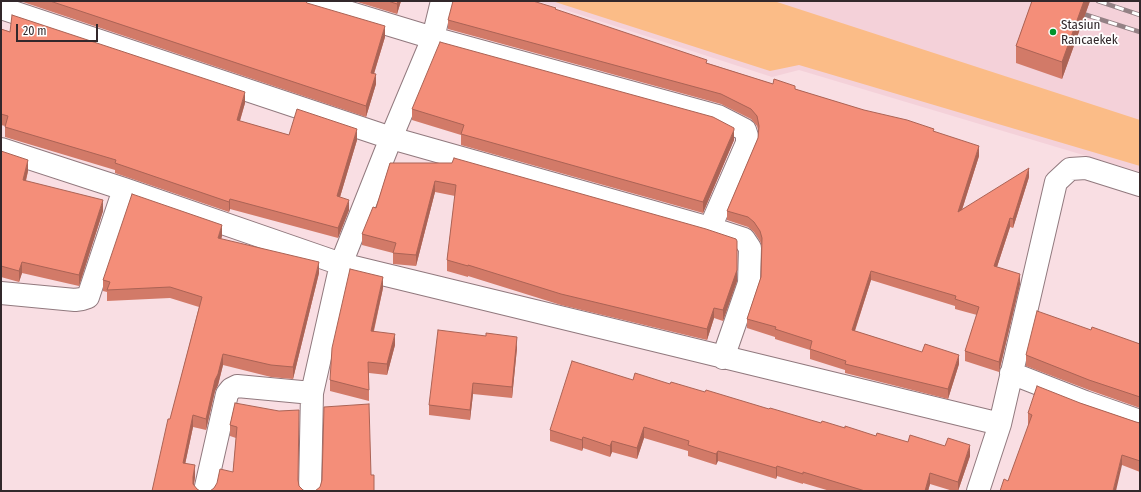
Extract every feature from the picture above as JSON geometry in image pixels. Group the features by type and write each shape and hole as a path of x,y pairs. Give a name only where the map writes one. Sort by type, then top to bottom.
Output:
{"street":[{"path":"311,1 433,38 718,116 745,130 747,143 710,228"},
{"path":"310,491 312,393 341,264 433,38 442,1"},
{"path":"1,8 391,138 710,228 744,239 750,248 749,283 723,358"},
{"path":"1,148 341,264 723,358 1000,424"},
{"path":"978,491 1000,424 1056,182 1070,169 1086,168 1140,185"},
{"path":"1,292 75,300 88,297 124,189"},
{"path":"1011,373 1085,402 1140,421"},
{"path":"205,491 228,394 231,389 237,386 312,393"}],"shaded area":[{"path":"538,1 1140,1 1140,172 799,70 772,77"},
{"path":"552,1 774,1 1140,120 1140,166 799,65 770,71"}],"building":[{"path":"50,1 305,1 307,3 385,26 371,73 376,74 366,106"},
{"path":"388,1 398,1 397,4"},
{"path":"453,1 533,1 707,60 706,63 773,84 774,79 795,86 795,89 864,110 907,120 934,129 933,131 979,146 958,212 1029,168 1013,219 1010,218 994,266 1020,274 999,362 965,351 979,307 955,299 956,296 871,271 852,330 922,352 925,344 959,355 948,389 845,364 846,361 810,349 812,341 775,329 776,327 747,319 761,277 762,238 760,231 754,222 748,217 727,211 758,138 759,126 757,116 751,109 721,94 448,20"},
{"name":"Stasiun Rancaekek","path":"1032,1 1084,1 1062,62 1016,46"},
{"path":"12,15 245,92 237,120 289,135 297,109 357,129 337,196 349,200 338,228 230,199 229,202 115,163 116,160 5,127 8,116 1,114 1,29 10,32"},
{"path":"440,42 713,117 734,128 703,202 461,134 464,125 412,109"},
{"path":"1,151 28,160 23,180 103,200 79,275 22,262 19,271 1,266"},
{"path":"454,158 706,229 736,239 737,270 723,310 714,308 707,329 561,294 468,265 447,260 456,185 435,181 416,255 393,253 396,243 362,234 373,207 376,208 390,163 452,163"},
{"path":"132,194 222,225 218,238 319,262 293,367 271,365 223,354 206,419 193,415 183,463 195,465 193,484 200,491 152,491 168,419 170,419 202,297 170,287 107,290 110,282 103,280"},
{"path":"350,269 383,277 371,331 395,334 387,364 368,362 369,390 330,380 332,348"},
{"path":"1037,311 1091,330 1092,327 1140,344 1140,397 1089,380 1026,355"},
{"path":"438,330 486,336 486,333 517,337 512,387 473,383 470,410 429,405"},
{"path":"572,361 633,380 635,373 670,384 671,382 705,392 706,390 769,409 770,408 821,423 822,421 845,428 845,426 876,436 877,433 908,442 910,435 945,446 948,438 970,445 958,482 930,473 925,491 865,491 803,472 803,474 777,466 776,468 718,451 716,454 688,445 689,441 644,427 637,448 612,441 610,446 583,437 582,440 550,430"},
{"path":"1037,386 1080,403 1140,423 1140,461 1122,455 1113,491 1000,491 1004,479 1008,481 1032,415 1028,413"},
{"path":"235,403 279,411 299,410 298,480 299,486 305,491 210,491 217,483 220,469 233,472 237,427 230,425"},
{"path":"369,404 371,475 374,475 374,491 315,491 320,487 322,480 324,407"}],"railway":[{"path":"1098,1 1140,15"},
{"path":"1074,11 1140,32"}],"place":[{"name":"Stasiun Rancaekek","path":"1053,32"}]}
